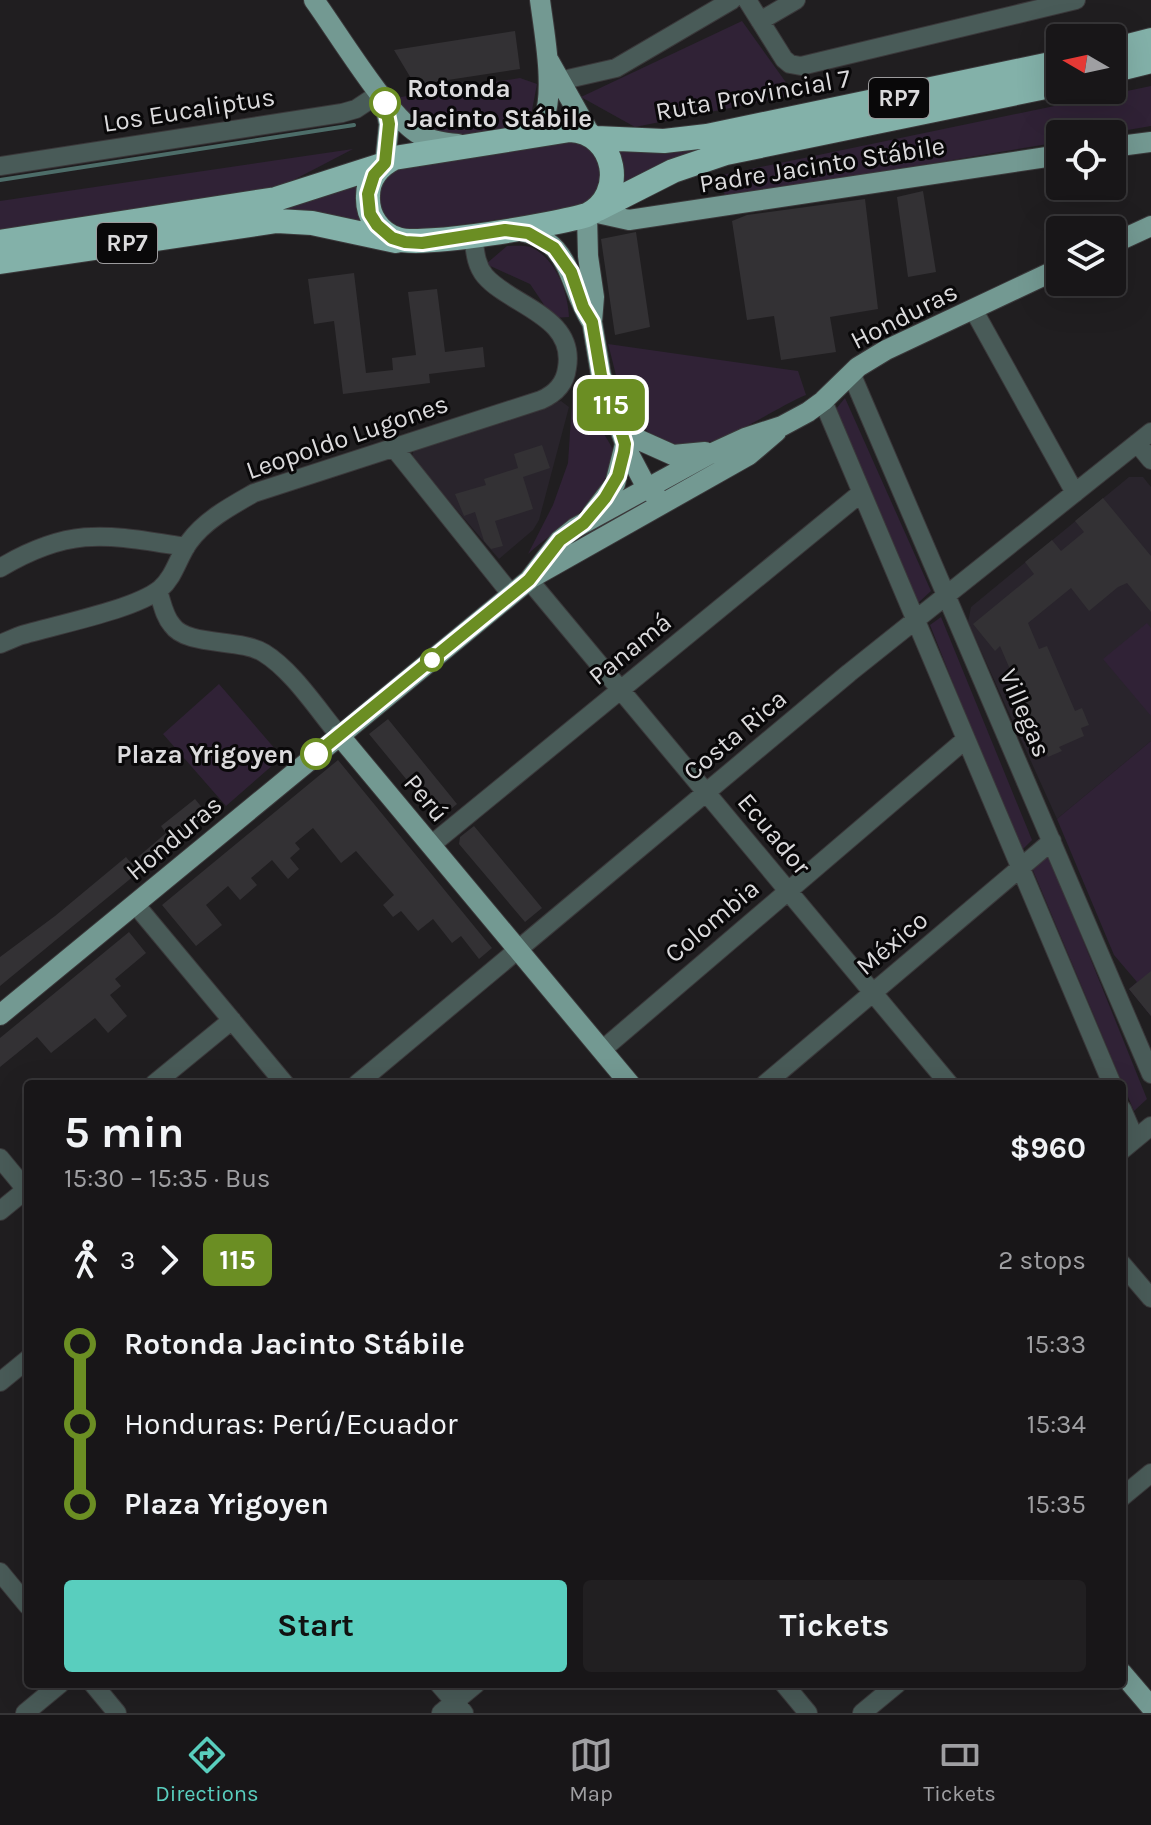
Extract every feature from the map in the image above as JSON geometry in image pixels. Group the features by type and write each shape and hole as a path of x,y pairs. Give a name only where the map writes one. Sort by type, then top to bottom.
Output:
{"highway":[{"path":"1126,46 1151,40"},
{"path":"1126,67 1151,61"},
{"name":"Ruta Provincial 7","path":"593,136 664,141 707,136 1046,65"},
{"name":"Ruta Provincial 7","path":"592,212 673,171 726,153 1046,87"},
{"name":"RP7","path":"0,242 276,199 400,156 570,130 593,136"},
{"path":"592,212 609,192 611,171 608,154 593,136"},
{"path":"384,164 369,187 370,214 381,230 405,242"},
{"name":"RP7","path":"0,262 287,220 422,243 592,212"}],"main road":[{"path":"314,0 400,117 420,135 439,142 469,145"},
{"path":"527,136 537,129 545,117 549,60 540,0"},
{"path":"549,60 593,136"},
{"path":"380,93 389,117 384,164"},
{"path":"1126,145 1151,142"},
{"name":"Padre Jacinto Stábile","path":"592,212 629,220 1046,157"},
{"path":"592,212 588,256 594,297 592,322 601,375 617,418 655,491"},
{"path":"1126,238 1151,226"},
{"path":"505,230 537,237 560,255 571,272 583,307 592,322"},
{"name":"Honduras","path":"529,580 560,540 584,523 655,491 749,455 782,426 823,401 851,373 886,350 1046,275"},
{"name":"Honduras","path":"0,1015 529,580 655,491 721,449 782,426"},
{"path":"630,441 673,455 721,449"},
{"path":"584,523 615,484 630,441"},
{"name":"Perú","path":"339,735 627,1080"},
{"path":"1126,1678 1151,1707"}],"street":[{"path":"559,81 616,68 732,0"},
{"path":"747,0 784,59 794,65 805,65 1009,8 1076,0"},
{"path":"760,21 796,0"},
{"name":"Los Eucaliptus","path":"0,166 342,113 356,109 380,93"},
{"name":"Leopoldo Lugones","path":"158,591 172,575 186,547 213,518 254,493 541,400 557,391 566,374 568,356 562,338 542,315 483,273 477,261 473,235"},
{"path":"973,309 1075,493"},
{"name":"Villegas","path":"851,373 1151,1074"},
{"path":"823,401 1110,1080"},
{"path":"1144,437 1151,460"},
{"name":"Costa Rica","path":"362,1080 915,620 1144,437"},
{"path":"394,448 511,594"},
{"name":"Panamá","path":"431,845 861,493"},
{"path":"0,568 27,552 91,535 186,547"},
{"name":"Ecuador","path":"529,580 946,1080"},
{"path":"0,644 135,602 158,591"},
{"name":"Perú","path":"158,591 167,618 175,630 188,636 238,644 263,652 284,670 339,735"},
{"name":"Colombia","path":"602,1050 966,739"},
{"name":"México","path":"770,1080 1052,841"},
{"path":"135,904 282,1080"},
{"path":"159,1080 232,1020"},
{"path":"1128,1145 1151,1126"},
{"path":"0,1158 24,1186"},
{"path":"0,1211 24,1192"},
{"path":"1126,1269 1151,1298"},
{"path":"0,1382 24,1362"},
{"path":"1126,1494 1151,1473"},
{"path":"0,1572 24,1601"},
{"path":"25,1713 55,1688"},
{"path":"96,1688 117,1713"},
{"path":"441,1688 453,1709 472,1688"},
{"path":"787,1688 808,1713"},
{"path":"862,1713 892,1688"}],"shaded area":[{"path":"742,21 795,95 635,127 581,97"},
{"path":"520,78 537,84 529,126 488,134 445,135 419,127 395,98"},
{"path":"1151,86 1151,126 1126,130 1126,120 1046,120 1046,144 725,198 722,175 1064,104 1126,104 1126,91"},
{"name":"Rotonda Jacinto Stábile","path":"581,140 599,155 600,192 580,208 407,232 388,226 376,200 384,174 389,170"},
{"path":"728,143 623,190 614,144"},
{"path":"353,149 282,186 0,230 0,201"},
{"path":"358,183 356,202 365,227 267,211"},
{"path":"507,246 533,248 549,261 563,288 569,317 553,318 530,284 486,264"},
{"path":"608,344 798,371 806,395 747,426 704,443 682,446 662,441 629,412"},
{"path":"584,383 613,452 611,469 595,498 528,554 553,505 568,463 573,387"},
{"path":"845,398 931,591 918,603 836,409"},
{"path":"561,401 569,407 539,520 533,530 499,559 412,458 414,447"},
{"path":"1129,477 1143,477 1151,487 1151,741 1057,819 968,622 971,607"},
{"path":"941,617 1032,840 1020,852 930,625"},
{"path":"1147,623 1151,628 1151,716 1103,659"},
{"name":"Plaza Yrigoyen","path":"219,684 282,757 226,806 163,734"},
{"path":"1151,741 1151,1016 1129,989 1137,982 1114,955 1057,819"},
{"path":"1049,856 1147,1099 1134,1111 1126,1092 1126,1080 1121,1080 1032,868"}],"building":[{"path":"515,31 520,69 415,85 394,50"},
{"path":"923,191 936,272 908,277 897,197"},
{"path":"865,199 878,309 830,317 836,352 781,360 774,316 747,320 732,221 747,215"},
{"path":"636,232 650,327 615,335 601,239"},
{"path":"354,273 366,373 393,370 392,358 416,355 408,292 437,289 445,352 483,347 485,367 429,374 430,383 343,394 334,321 314,324 308,279"},
{"path":"542,445 550,468 523,477 533,509 495,521 503,546 491,549 484,541 475,512 464,516 455,494 486,485 484,479 518,468 514,454"},
{"path":"1103,498 1151,556 1151,612 1127,583 1089,611 1071,588 1028,623 1039,649 1047,646 1075,711 1082,708 1089,725 1081,728 1084,736 1059,747 1062,751 1048,757 1000,646 995,651 973,624 1034,574 1025,562 1052,540 1061,551 1084,532 1075,521"},
{"path":"388,719 457,804 439,819 369,734"},
{"path":"338,760 492,948 479,959 461,936 452,943 433,919 418,931 401,911 393,917 383,905 394,895 356,851 341,863 313,828 295,843 300,849 290,858 299,869 288,879 272,860 251,878 257,885 240,900 228,886 206,905 222,925 196,946 162,905"},
{"path":"195,799 208,815 0,986 0,957 126,857 131,863 166,833 161,826"},
{"path":"474,826 542,908 525,922 459,844 460,837"},
{"path":"129,932 146,953 115,979 121,986 110,995 127,1016 108,1033 95,1018 51,1053 37,1037 0,1067 0,1038"},
{"path":"1151,971 1151,1016 1129,989"}],"waterway":[{"path":"0,180 354,125"}],"bus line":[{"name":"115","path":"316,754 529,580 552,548 584,523 615,484 625,444 601,375 592,322 583,307 571,272 554,248 528,233 505,230 422,243 405,242 392,238 377,225 370,214 368,194 374,175 385,163 389,117 385,103"}],"place":[{"name":"Rotonda Jacinto Stábile","path":"385,103"},
{"name":"Plaza Yrigoyen","path":"316,754"}]}
